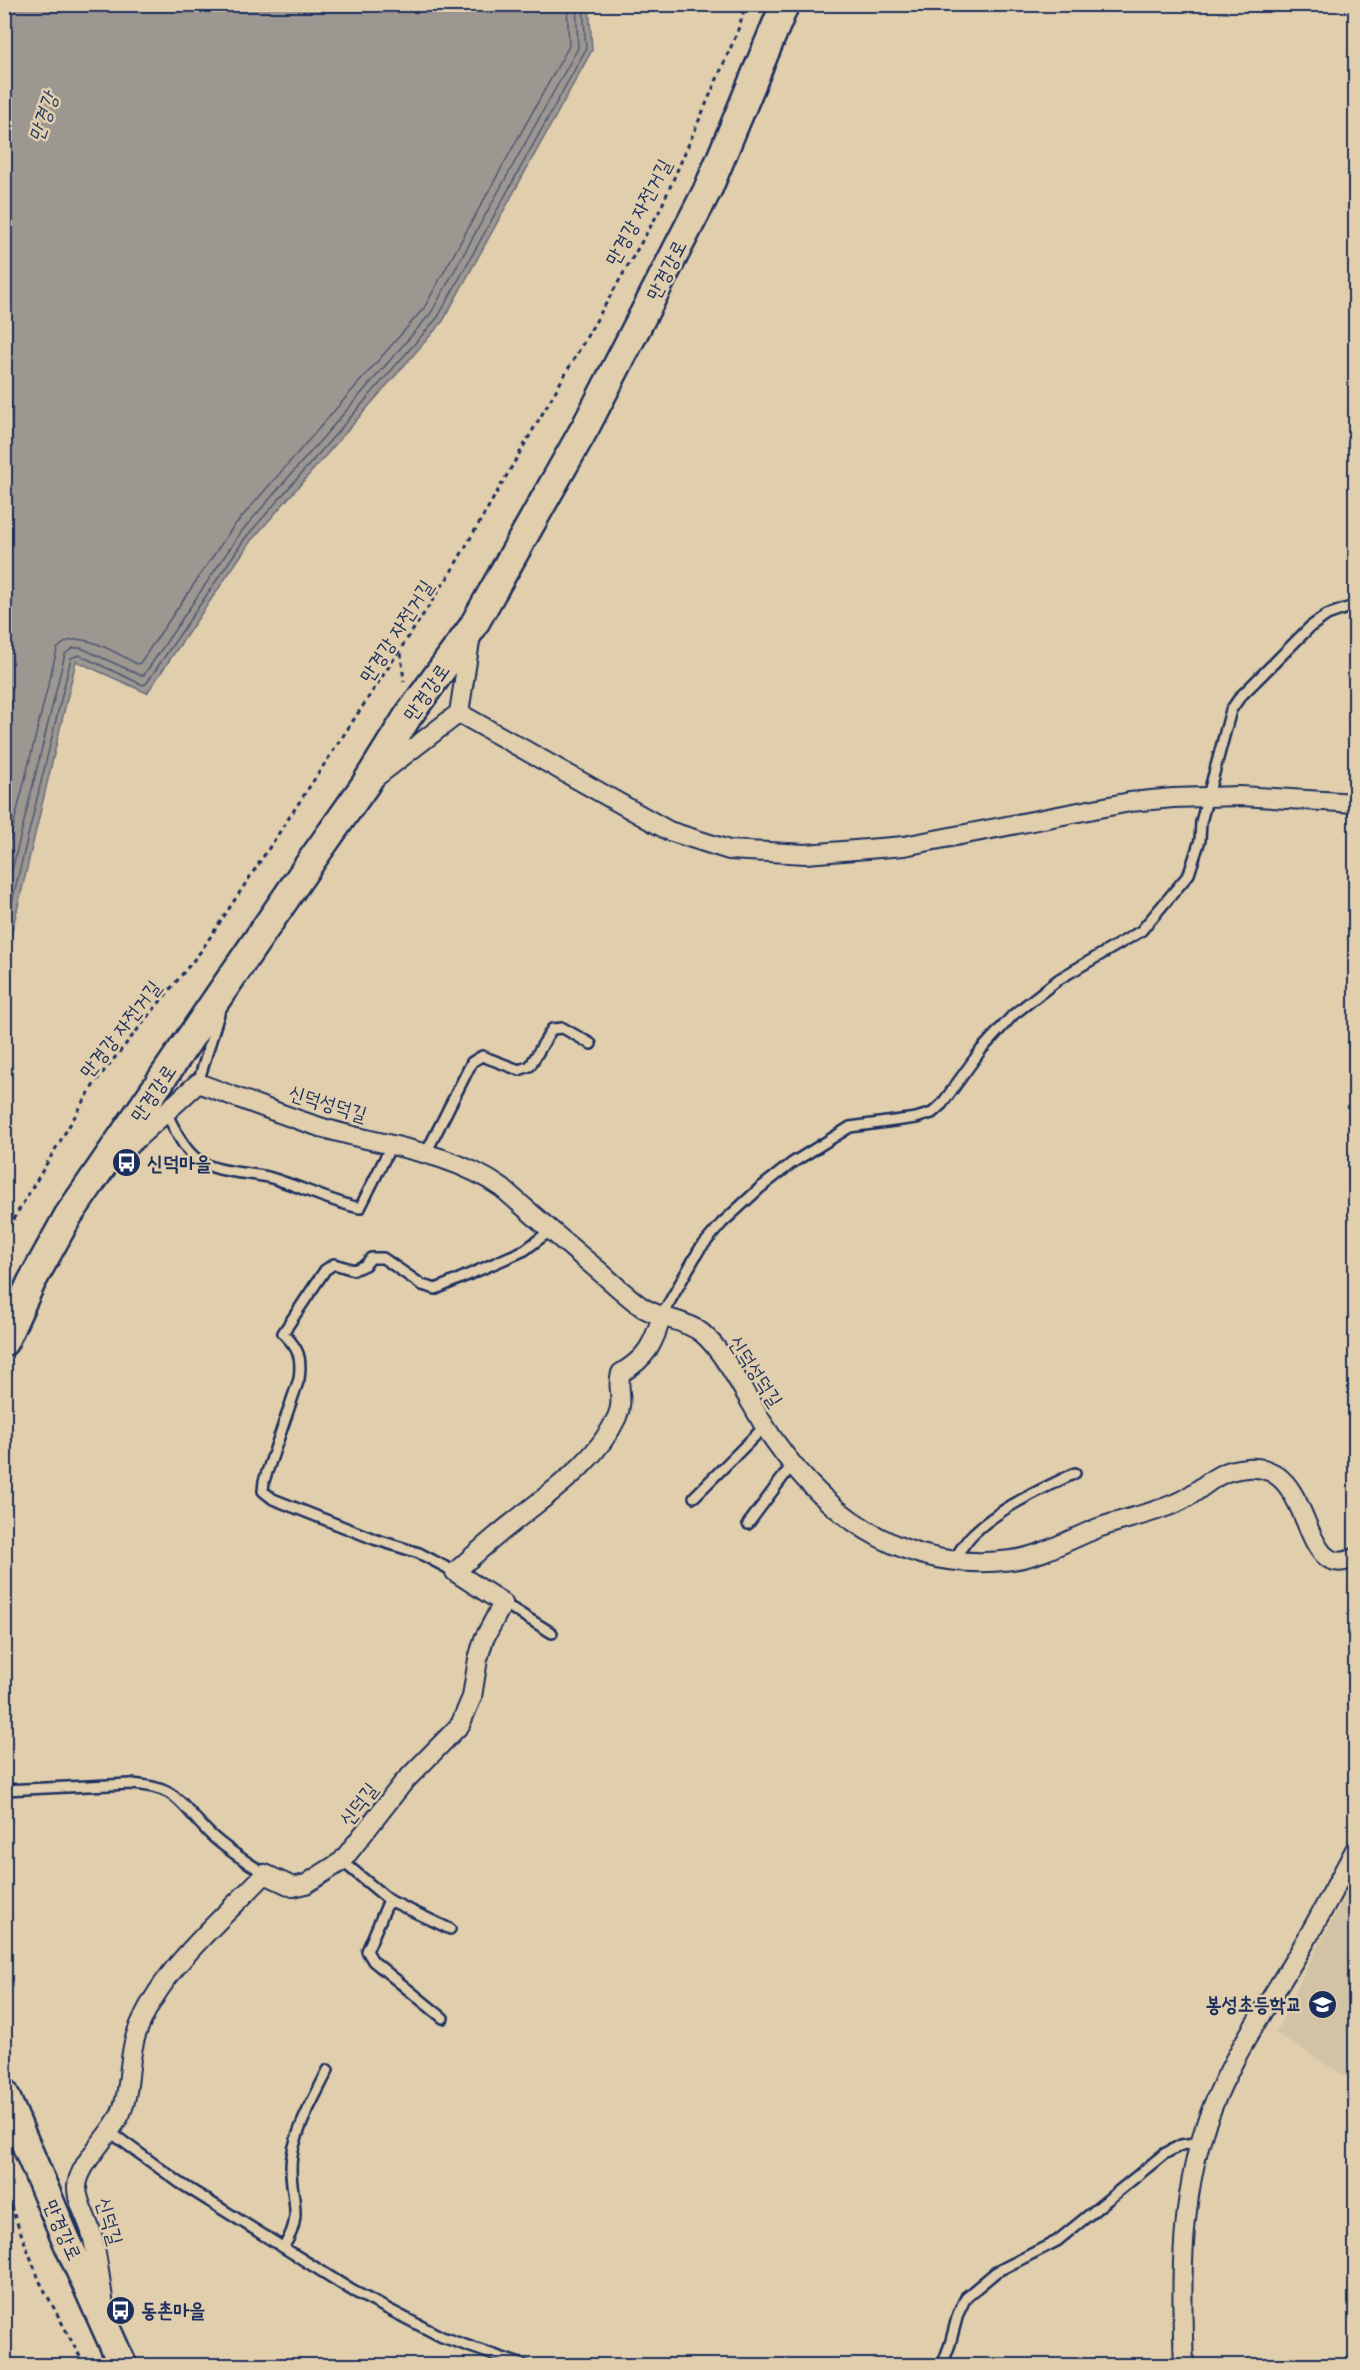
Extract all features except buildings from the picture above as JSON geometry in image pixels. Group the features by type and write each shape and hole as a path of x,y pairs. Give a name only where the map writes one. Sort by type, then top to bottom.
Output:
{"street":[{"name":"만경강로","path":"4,1342 27,1292 68,1216 366,785 408,716 472,628 586,426 708,189 785,4"},
{"path":"366,785 459,713 472,628"},
{"path":"459,713 669,831 729,850 806,854 904,846 1130,802 1240,796 1356,803"},
{"path":"100,1172 198,1083"},
{"name":"신덕성덕길","path":"198,1083 320,1127 426,1153 482,1174 645,1309 689,1325 703,1334 716,1349 765,1426 806,1482 852,1523 902,1548 954,1559 1012,1560 1036,1555 1101,1527 1176,1503 1191,1495 1212,1478 1229,1471 1249,1467 1267,1468 1280,1475 1289,1486 1321,1555 1334,1563 1347,1562 1356,1557"},
{"path":"504,1603 455,1572 569,1477 604,1439 621,1407 618,1382 621,1373 655,1341 662,1315"},
{"name":"신덕길","path":"107,2326 98,2258 77,2186 81,2173 121,2112 126,2097 136,2034 146,2010 177,1965 266,1874 293,1887 306,1884 342,1861 403,1783 460,1725 472,1697 478,1659 484,1639 504,1603"},
{"path":"1184,2366 1182,2270 1191,2184 1200,2142 1234,2060 1301,1949 1356,1848"},
{"name":"만경강로","path":"4,2093 123,2366"}],"lane":[{"path":"662,1315 699,1250 722,1223 768,1182 792,1163 850,1127 916,1118 932,1113 942,1104 981,1050 1013,1016 1059,979 1141,931 1189,874 1196,859 1201,822 1231,710 1240,697 1310,627 1327,615 1356,605"},
{"path":"198,1083 227,984"},
{"path":"426,1153 472,1062 482,1056 519,1070 530,1066 552,1029 563,1028 591,1044"},
{"path":"166,1113 186,1149 209,1165 269,1178 338,1203 360,1208 392,1144"},
{"path":"455,1572 419,1553 375,1539 273,1499 263,1491 264,1481 299,1379 301,1364 296,1347 283,1333 325,1270 334,1264 354,1270 365,1265 371,1258 383,1258 422,1285 436,1289 525,1250 551,1230"},
{"path":"694,1497 765,1426"},
{"path":"748,1524 792,1465"},
{"path":"954,1559 973,1533 1000,1513 1028,1496 1075,1473"},
{"path":"504,1603 552,1633"},
{"path":"4,1790 130,1784 150,1785 166,1790 181,1801 208,1833 266,1874"},
{"path":"342,1861 389,1900 450,1929"},
{"path":"389,1900 366,1951 373,1961 443,2018"},
{"path":"284,2246 292,2234 296,2220 291,2158 293,2148 328,2070"},
{"path":"110,2132 180,2183 353,2291 442,2337 526,2366"},
{"path":"942,2366 958,2314 966,2297 980,2284 996,2272 1057,2241 1080,2225 1164,2154 1181,2145 1200,2142"}],"path":[{"name":"만경강 자전거길","path":"4,1235 96,1081 201,951 448,577 660,210 737,33 746,4"},
{"path":"4,2189 40,2282 84,2366"}],"shaded area":[{"name":"봉성초등학교","path":"1355,1876 1355,2082 1276,2033"}],"water":[{"name":"만경강","path":"5,4 589,5 592,50 443,321 251,541 147,693 76,661 5,961"}],"place":[{"name":"신덕마을","path":"126,1163"},
{"name":"봉성초등학교","path":"1323,2004"},
{"name":"동촌마을","path":"120,2310"}]}
